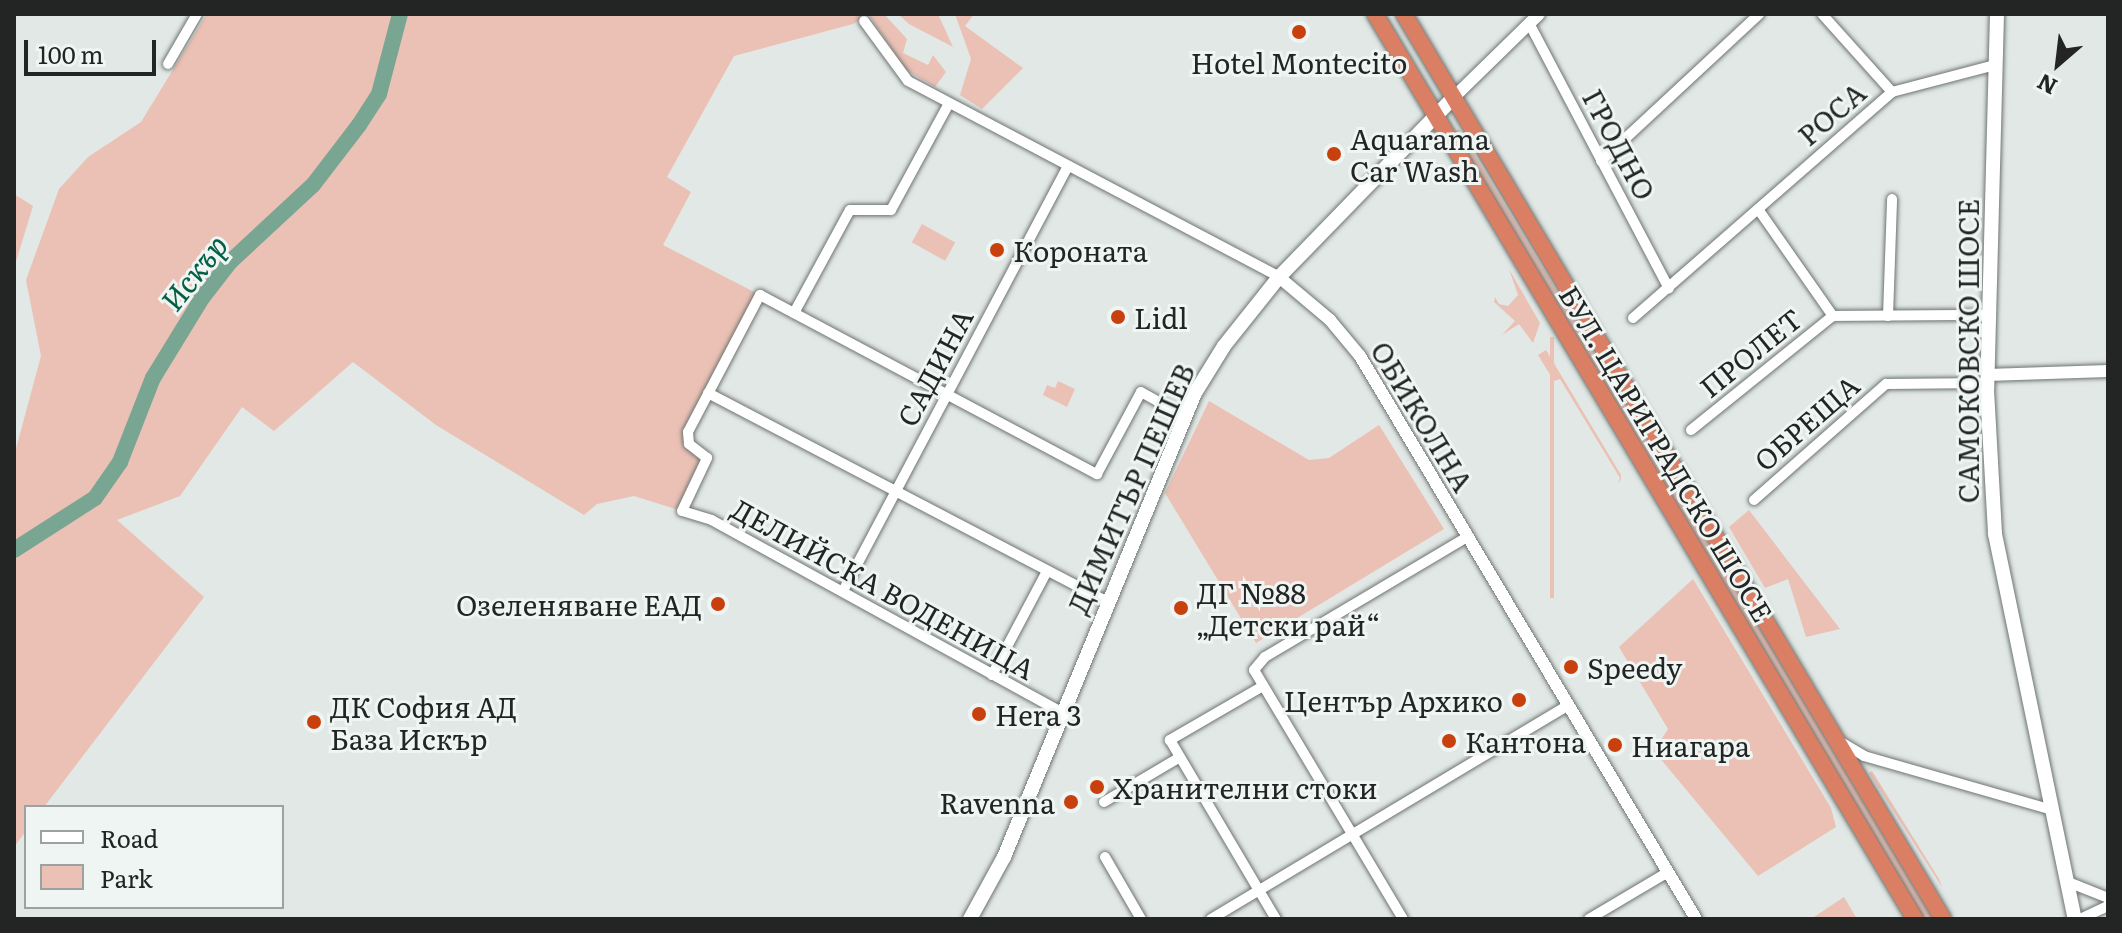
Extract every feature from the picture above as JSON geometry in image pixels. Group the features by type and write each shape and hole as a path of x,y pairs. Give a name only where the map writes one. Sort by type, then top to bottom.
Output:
{"highway":[{"name":"БУЛ. ЦАРИГРАДСКО ШОСЕ","path":"1375,14 1915,919"},
{"name":"БУЛ. ЦАРИГРАДСКО ШОСЕ","path":"1404,14 1943,919"}],"main road":[{"name":"САМОКОВСКО ШОСЕ","path":"1997,14 1987,379 1995,534 2077,919"},
{"name":"ДИМИТЪР ПЕШЕВ","path":"970,919 1004,857 1184,416 1224,346 1279,277 1453,98"}],"street":[{"path":"168,64 197,14"},
{"path":"1601,161 1759,14"},
{"path":"1822,14 1892,92"},
{"path":"1453,98 1534,19"},
{"name":"ГРОДНО","path":"1534,19 1601,161 1669,288"},
{"name":"ОБИКОЛНА","path":"864,21 908,81 948,105 1279,277 1317,307 1352,345 1696,919"},
{"name":"РОСА","path":"1633,318 1892,92 1995,65"},
{"path":"794,313 850,210 891,210 948,105"},
{"name":"САДИНА","path":"843,591 1068,166"},
{"path":"1888,316 1892,199"},
{"path":"1758,209 1833,316"},
{"path":"1107,602 708,393 760,295 1097,474 1141,392 1184,416"},
{"name":"ПРОЛЕТ","path":"1691,430 1833,316 1990,315"},
{"path":"1987,379 2108,371"},
{"name":"ОБРЕЩА","path":"1754,500 1886,384 1987,379"},
{"name":"ДЕЛИЙСКА ВОДЕНИЦА","path":"708,393 688,432 689,444 707,458 682,511 712,520 1061,712"},
{"path":"1403,919 1254,670 1265,657 1467,537"},
{"path":"992,675 1047,571"},
{"path":"1263,686 1170,740 1276,919"},
{"path":"1211,919 1568,705"},
{"path":"1835,739 1864,756 2052,810"},
{"path":"1104,802 1180,757"},
{"path":"1105,857 1141,919"},
{"path":"1878,857 1905,919"},
{"path":"1589,919 1668,872"},
{"path":"2068,882 2108,898"},
{"path":"2077,919 2108,906"}],"green space":[{"path":"207,14 884,14 907,39 903,53 928,65 933,55 946,72 935,87 905,69 869,15 853,24 734,56 667,177 691,192 663,245 760,295 688,432 689,444 705,452 682,511 634,496 597,504 584,515 436,425 353,362 274,431 242,407 180,496 117,520 204,597 46,805 24,805 24,834 14,847 14,456 41,356 26,280 59,189 88,157 141,122"},
{"path":"898,14 938,14 953,47 909,24"},
{"path":"955,14 974,14 965,26 1023,68 982,109 960,95 971,59"},
{"path":"1459,129 1933,919 1924,919 1818,743 1454,132"},
{"path":"14,194 33,206 14,268"},
{"path":"922,224 955,242 945,261 912,242"},
{"path":"1509,269 1540,323 1533,343 1519,324 1502,335 1515,321 1494,302 1495,297 1499,304 1508,306 1518,295"},
{"path":"1550,337 1554,337 1554,598 1550,598"},
{"path":"1546,350 1621,475 1621,479 1618,484 1620,478 1560,379 1554,381 1538,355"},
{"path":"1058,381 1075,389 1067,407 1043,395 1047,385 1055,388"},
{"path":"1209,401 1309,460 1329,458 1379,425 1444,529 1256,643 1165,493"},
{"path":"1749,510 1840,629 1806,637 1788,579 1765,588 1729,527"},
{"path":"1693,579 1831,808 1836,827 1758,876 1654,751 1668,729 1619,647"},
{"path":"1872,771 1939,879 1942,887 1869,773"},
{"path":"1844,897 1857,919 1811,919"}],"waterway":[{"name":"Искър","path":"14,550 95,498 120,462 153,378 202,298 230,262 313,185 379,94 400,14"}],"place":[{"name":"Hotel Montecito","path":"1299,32"},
{"name":"Aquarama Car Wash","path":"1334,154"},
{"name":"Короната","path":"997,250"},
{"name":"Lidl","path":"1118,317"},
{"name":"Озеленяване ЕАД","path":"718,604"},
{"name":"ДГ №88 „Детски рай“","path":"1181,608"},
{"name":"Speedy","path":"1571,667"},
{"name":"Център Архико","path":"1519,700"},
{"name":"Hera 3","path":"979,714"},
{"name":"ДК София АД База Искър","path":"314,722"},
{"name":"Кантона","path":"1449,741"},
{"name":"Ниагара","path":"1615,745"},
{"name":"Хранителни стоки","path":"1097,787"},
{"name":"Ravenna","path":"1071,802"}]}
